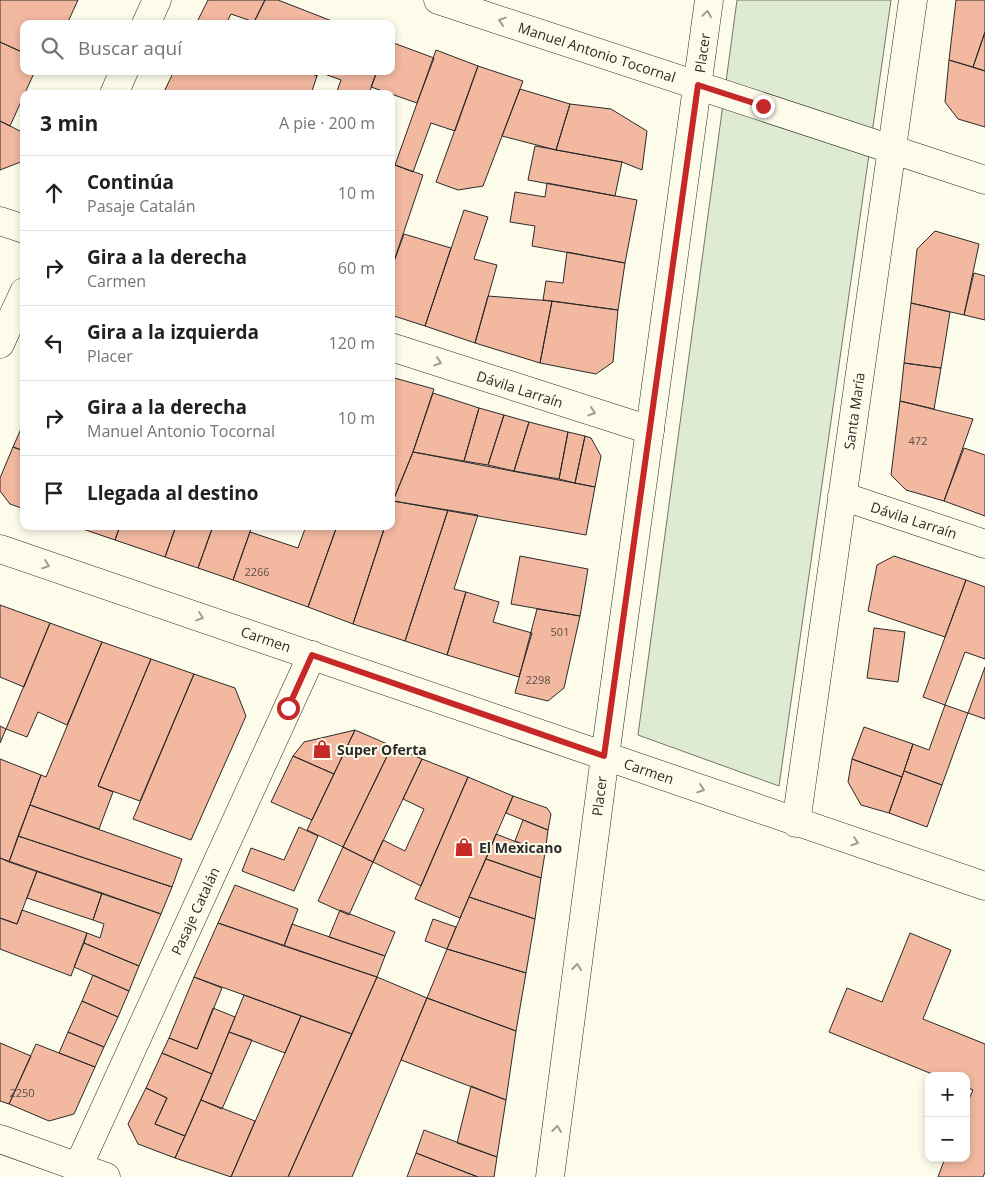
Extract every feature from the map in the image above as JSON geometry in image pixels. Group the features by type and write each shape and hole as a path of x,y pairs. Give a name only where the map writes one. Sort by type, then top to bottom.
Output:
{"street":[{"path":"148,20 157,0"},
{"name":"Manuel Antonio Tocornal","path":"438,0 985,180"},
{"name":"Placer","path":"550,1177 604,756 709,0"},
{"name":"Santa María","path":"796,822 913,0"},
{"path":"116,90 122,75"},
{"path":"0,221 20,228"},
{"path":"0,344 20,301"},
{"name":"Dávila Larraín","path":"395,348 650,430"},
{"name":"Dávila Larraín","path":"842,496 985,544"},
{"name":"Carmen","path":"0,549 985,886"},
{"name":"Pasaje Catalán","path":"78,1167 312,655"},
{"path":"0,1139 106,1177"}],"green space":[{"path":"737,0 891,0 779,786 638,735"}],"building":[{"path":"0,0 78,0 69,20 20,20 20,51 0,42"},
{"path":"208,0 265,0 255,20 248,20 231,14 228,20 198,20"},
{"path":"265,0 278,0 329,20 255,20"},
{"path":"956,0 985,0 985,32 973,67 949,60"},
{"path":"985,32 985,71 973,67"},
{"path":"0,42 20,51 20,75 33,75 26,90 20,90 20,104 10,126 0,121"},
{"path":"395,43 434,58 417,103 395,95 395,90 380,90 371,87 376,75 395,75"},
{"path":"436,50 478,66 455,131 431,123 413,172 395,165"},
{"path":"949,60 985,71 985,127 958,119 945,102"},
{"path":"478,66 523,81 483,186 458,190 436,182"},
{"path":"172,75 317,76 312,90 165,90"},
{"path":"327,75 376,75 370,90 337,90 341,80"},
{"path":"520,89 570,104 556,150 502,136"},
{"path":"570,104 611,109 647,131 642,170 622,162 556,150"},
{"path":"0,121 20,131 20,162 0,170"},
{"path":"535,146 622,162 615,196 528,180"},
{"path":"395,165 423,175 395,258"},
{"path":"547,183 637,200 625,263 532,246 535,226 510,222 515,192 545,197"},
{"path":"464,210 488,217 474,259 497,265 475,343 425,326"},
{"path":"935,231 979,244 964,315 911,303 917,249"},
{"path":"404,234 451,248 425,326 395,316 395,259"},
{"path":"567,252 625,263 618,310 543,300 546,281 563,283"},
{"path":"974,273 985,276 985,320 964,315"},
{"path":"488,296 552,301 540,363 475,343"},
{"path":"552,301 618,310 613,362 596,374 540,363"},
{"path":"911,303 950,312 941,368 904,363"},
{"path":"904,363 941,368 934,409 900,401"},
{"path":"395,378 434,389 413,452 395,496"},
{"path":"433,393 479,408 464,461 413,452"},
{"path":"900,401 973,419 944,501 906,490 891,475"},
{"path":"479,408 504,415 488,465 464,461"},
{"path":"504,415 529,422 514,471 488,465"},
{"path":"529,422 568,432 559,479 514,471"},
{"path":"20,431 20,450 13,447"},
{"path":"568,432 585,436 575,483 559,479"},
{"path":"585,436 591,438 601,456 595,487 575,483"},
{"path":"13,447 20,450 20,508 10,504 0,491 0,478"},
{"path":"964,448 985,455 985,516 944,501"},
{"path":"413,452 595,487 586,535 395,501 395,496"},
{"path":"395,501 448,510 405,641 353,624 384,530 395,530"},
{"path":"448,510 478,515 454,589 466,592 447,655 405,641"},
{"path":"86,530 119,530 115,540"},
{"path":"119,530 175,530 165,557 115,540"},
{"path":"175,530 212,530 198,568 165,557"},
{"path":"212,530 251,530 233,580 198,568"},
{"path":"305,530 336,530 308,607 233,580 250,532 298,548"},
{"path":"336,530 384,530 353,624 308,607"},
{"path":"520,556 588,569 580,616 511,604"},
{"path":"894,556 966,580 945,637 868,611 877,565"},
{"path":"966,580 985,587 985,659 965,652 945,705 923,697"},
{"path":"466,592 499,602 493,622 532,633 519,677 447,655"},
{"path":"0,605 50,623 24,687 0,677"},
{"path":"537,609 580,616 564,688 548,701 515,693"},
{"path":"50,623 102,642 67,725 38,712 27,737 6,729"},
{"path":"874,628 905,632 898,682 867,678"},
{"path":"102,642 151,659 98,786 113,792 99,829 30,805 41,775 46,777"},
{"path":"151,659 194,674 140,801 98,786"},
{"path":"985,667 985,719 968,713"},
{"path":"194,674 235,688 246,716 191,840 133,819"},
{"path":"945,705 968,713 942,785 904,771 913,744 929,750"},
{"path":"0,726 6,729 0,743"},
{"path":"864,727 913,744 902,777 852,759"},
{"name":"Super Oferta","path":"355,730 334,774 293,756 304,742"},
{"path":"355,730 392,746 343,847 307,830"},
{"path":"392,746 422,759 373,862 343,847"},
{"path":"293,756 334,774 312,820 271,802"},
{"path":"0,759 41,775 9,862 0,858"},
{"path":"422,759 468,777 421,886 373,862 383,840 405,851 424,809 403,799"},
{"path":"852,759 902,777 889,813 861,805 848,782"},
{"path":"904,771 942,785 927,827 889,813"},
{"name":"El Mexicano","path":"468,777 513,796 460,918 415,899"},
{"path":"513,796 547,808 551,814 548,830 506,813"},
{"path":"30,805 182,859 172,887 18,836"},
{"path":"523,820 548,830 545,853 515,841"},
{"path":"299,827 318,836 294,891 242,871 251,848 284,860"},
{"path":"496,834 545,853 541,878 486,859"},
{"path":"18,836 172,887 161,914 9,862"},
{"path":"343,847 373,862 349,915 318,901"},
{"path":"0,858 37,871 17,924 0,918"},
{"path":"486,859 541,878 535,919 469,897"},
{"path":"37,871 102,893 93,920 27,898"},
{"path":"235,885 298,909 284,946 218,923"},
{"path":"102,893 161,914 139,966 84,943 87,933 100,938 104,924 93,920"},
{"path":"469,897 535,919 526,973 447,949"},
{"path":"22,910 87,933 71,976 0,949 0,918 17,924"},
{"path":"340,910 395,932 385,956 329,937"},
{"path":"433,919 456,927 447,949 425,941"},
{"path":"218,923 377,977 352,1034 194,977"},
{"path":"292,924 385,956 377,977 284,946"},
{"path":"910,933 951,950 923,1019 985,1044 985,1172 983,1177 938,1177 944,1162 970,1162 970,1097 973,1090 970,1089 970,1072 927,1072 829,1032 847,988 882,1002"},
{"path":"84,943 139,966 129,991 74,967"},
{"path":"447,949 526,973 516,1031 427,998"},
{"path":"93,975 129,991 118,1017 82,1001"},
{"path":"194,977 222,988 197,1049 169,1038"},
{"path":"377,977 427,998 352,1177 288,1177"},
{"path":"244,995 301,1016 285,1053 229,1032"},
{"path":"427,998 516,1031 506,1100 401,1060"},
{"path":"82,1001 118,1017 104,1047 68,1032"},
{"path":"213,1008 235,1017 212,1074 162,1053 169,1038 197,1049"},
{"path":"301,1016 352,1034 288,1177 231,1177"},
{"path":"68,1032 104,1047 95,1067 59,1053"},
{"path":"229,1032 252,1040 222,1109 201,1100"},
{"path":"0,1043 31,1056 9,1104 0,1101"},
{"path":"36,1044 95,1067 74,1114 49,1121 9,1104"},
{"path":"162,1053 212,1074 185,1136 155,1124 167,1098 146,1088"},
{"path":"471,1086 506,1100 497,1157 457,1143"},
{"path":"146,1088 167,1098 155,1124 185,1136 175,1158 138,1144 128,1124"},
{"path":"201,1100 255,1121 231,1177 175,1158"},
{"path":"424,1130 497,1157 494,1177 478,1177 416,1153"},
{"path":"416,1153 478,1177 407,1177"}],"place":[{"name":"Super Oferta","path":"322,749"},
{"name":"El Mexicano","path":"464,847"}],"route":[{"path":"288,708 312,655 604,756 698,85 763,106"}]}
